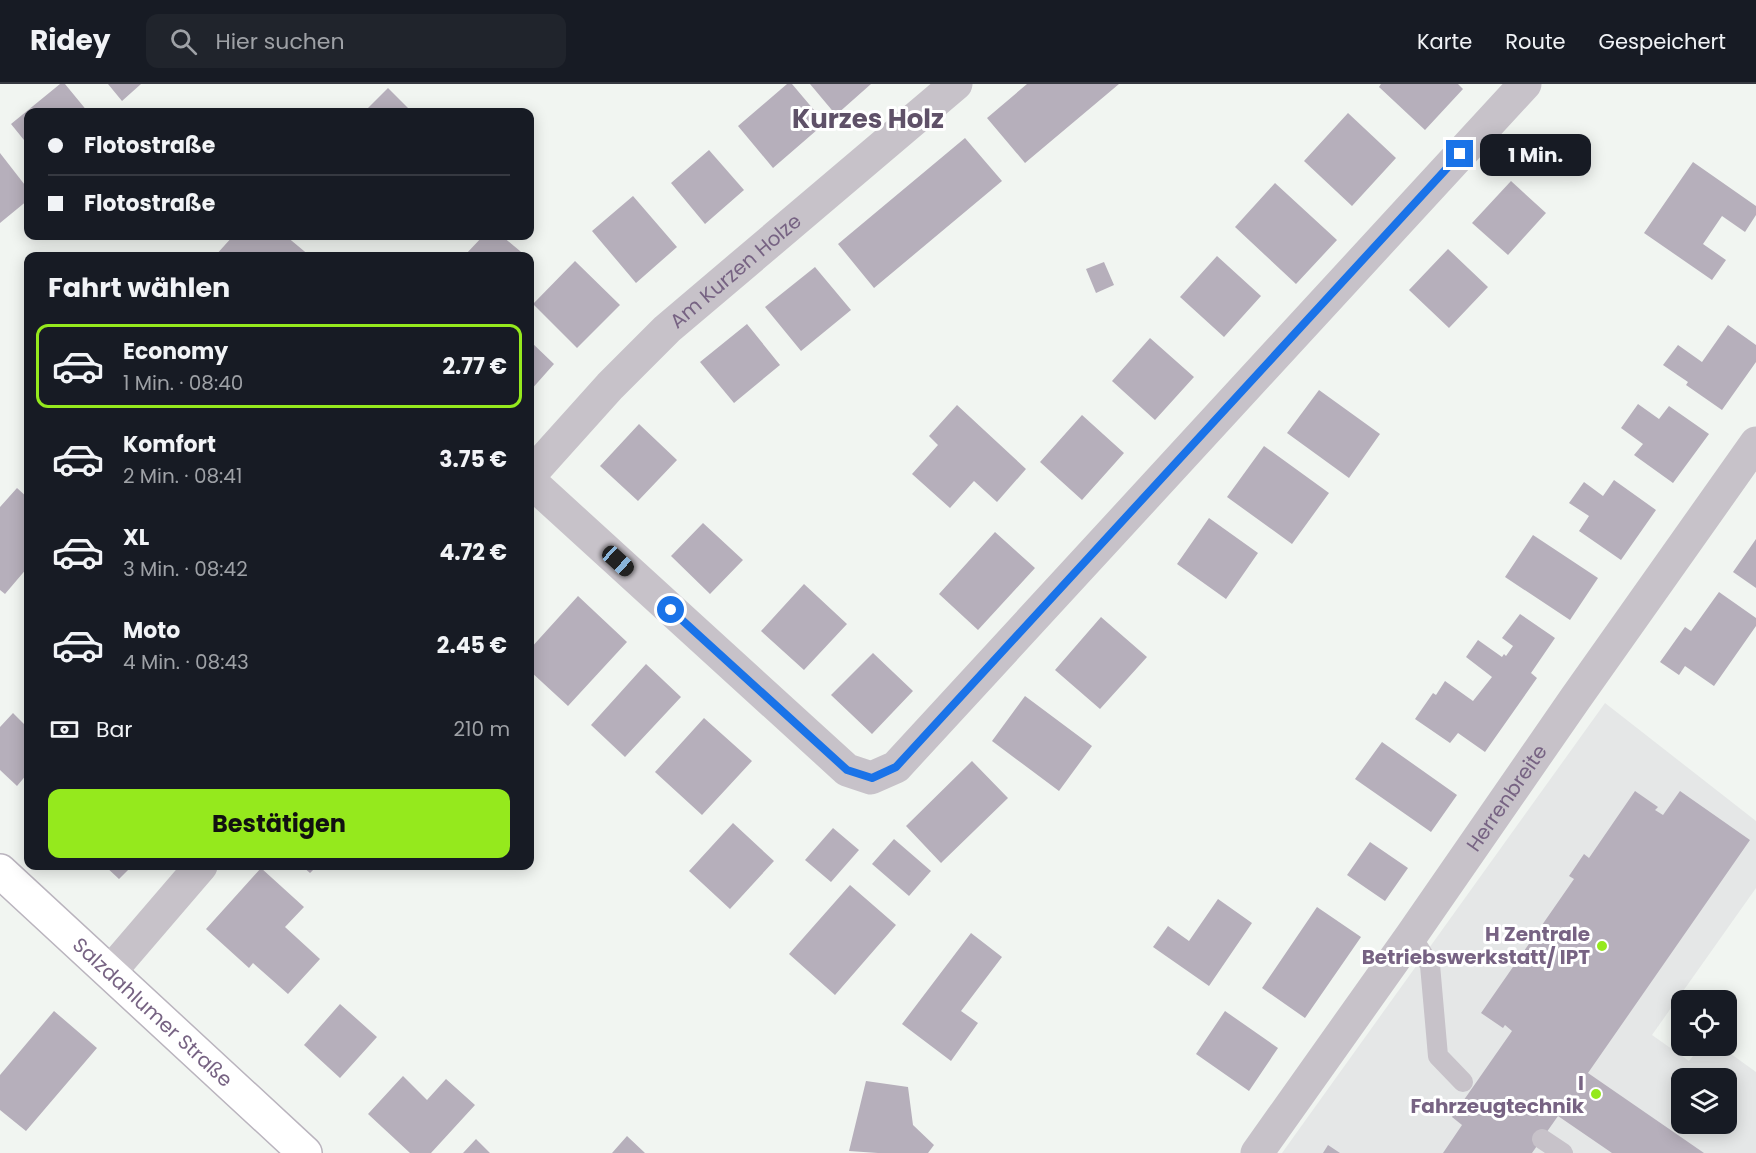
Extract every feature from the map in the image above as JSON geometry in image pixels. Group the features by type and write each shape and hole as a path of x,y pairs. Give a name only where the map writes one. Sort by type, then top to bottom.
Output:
{"main road":[{"name":"Salzdahlumer Straße","path":"0,871 305,1153"}],"street":[{"name":"Am Kurzen Holze","path":"534,471 610,386 667,328 956,84"},
{"path":"534,485 847,770 872,778 896,767 1525,84"},
{"name":"Herrenbreite","path":"1257,1153 1756,444"},
{"path":"110,972 198,870"}],"lane":[{"path":"1411,936 1430,965 1438,1056 1463,1082"},
{"path":"1542,1139 1563,1153"}],"shaded area":[{"path":"1605,703 1756,821 1756,888 1684,990 1671,990 1671,1008 1652,1035 1671,1048 1671,1056 1682,1056 1689,1061 1693,1056 1734,1056 1756,1072 1756,1153 1282,1153"}],"building":[{"path":"60,84 65,84 85,108 31,108"},
{"path":"108,84 141,84 122,101"},
{"path":"787,84 792,84 825,123 773,168 738,126"},
{"path":"810,84 871,84 836,115"},
{"path":"1027,84 1119,84 1025,163 987,118"},
{"path":"1381,84 1458,84 1463,89 1425,130 1379,87"},
{"path":"388,88 408,108 368,108"},
{"path":"24,113 24,140 11,124"},
{"path":"1348,113 1396,158 1352,206 1304,161"},
{"path":"965,138 1002,181 874,288 838,244"},
{"path":"709,150 744,190 705,224 671,183"},
{"path":"0,153 24,184 24,203 0,223"},
{"path":"1693,162 1756,206 1756,215 1745,232 1722,216 1703,244 1726,260 1712,280 1644,233"},
{"path":"1511,181 1546,213 1508,255 1472,223"},
{"path":"1275,183 1337,240 1296,284 1235,227"},
{"path":"633,196 677,247 636,283 592,231"},
{"path":"229,240 291,240 305,252 219,252"},
{"path":"479,240 507,240 521,252 468,252"},
{"path":"1448,249 1488,287 1449,328 1409,290"},
{"path":"1217,256 1261,296 1224,337 1180,297"},
{"path":"575,261 620,305 577,348 534,303"},
{"path":"1104,262 1114,285 1096,293 1086,269"},
{"path":"815,267 851,310 801,351 765,307"},
{"path":"747,324 780,365 734,403 700,362"},
{"path":"1728,325 1756,345 1756,362 1722,410 1686,385 1688,382 1663,365 1678,345 1702,362"},
{"path":"1150,338 1194,377 1155,420 1112,381"},
{"path":"534,345 554,364 534,386"},
{"path":"1319,390 1380,434 1349,478 1287,433"},
{"path":"1638,404 1659,419 1669,406 1709,434 1673,483 1634,455 1643,444 1621,428"},
{"path":"957,405 1026,469 997,502 974,481 950,508 912,474 938,445 929,436"},
{"path":"1082,415 1124,453 1082,500 1040,462"},
{"path":"639,424 677,460 638,501 600,466"},
{"path":"1264,446 1329,493 1292,544 1227,497"},
{"path":"1614,480 1656,510 1621,560 1579,531 1589,516 1569,503 1584,482 1603,496"},
{"path":"17,488 24,494 24,572 5,594 0,590 0,507"},
{"path":"1209,518 1258,553 1226,599 1177,564"},
{"path":"703,523 743,560 710,594 671,556"},
{"path":"995,532 1035,568 978,630 939,594"},
{"path":"1533,535 1598,578 1570,620 1505,577"},
{"path":"1756,539 1756,588 1733,572"},
{"path":"804,584 847,624 804,670 761,631"},
{"path":"1719,592 1756,618 1756,626 1714,686 1685,666 1679,675 1660,662 1685,627 1691,631"},
{"path":"578,596 627,642 568,706 534,675 534,645"},
{"path":"1520,614 1555,638 1531,673 1537,678 1485,752 1458,733 1450,743 1415,719 1433,693 1436,695 1445,681 1473,701 1492,677 1466,657 1478,640 1502,657 1504,654 1506,656 1513,646 1502,638"},
{"path":"1101,617 1147,657 1100,709 1055,670"},
{"path":"873,653 913,691 872,734 831,695"},
{"path":"646,664 681,697 625,757 591,725"},
{"path":"1025,696 1092,746 1059,791 992,741"},
{"path":"13,713 24,724 24,778 17,786 0,770 0,727"},
{"path":"704,718 752,761 702,815 655,772"},
{"path":"1382,742 1457,795 1431,832 1355,779"},
{"path":"972,761 1008,798 941,863 906,826"},
{"name":"H Zentrale Betriebswerkstatt/ IPT","path":"1635,791 1658,807 1655,810 1663,815 1680,791 1750,840 1588,1073 1671,1130 1671,1134 1676,1134 1704,1153 1612,1153 1558,1116 1532,1153 1443,1153 1462,1125 1452,1117 1512,1031 1505,1025 1503,1028 1481,1013 1574,879 1569,876 1584,854 1589,858"},
{"path":"733,823 774,861 730,909 689,871"},
{"path":"833,828 859,850 831,882 805,860"},
{"path":"894,839 931,871 909,896 872,864"},
{"path":"1370,842 1408,868 1385,901 1347,875"},
{"path":"109,870 128,870 119,879"},
{"path":"259,870 263,870 304,907 285,927 320,959 288,994 253,963 249,968 206,929"},
{"path":"850,885 896,925 835,995 789,954"},
{"path":"1218,899 1252,923 1209,986 1153,947 1168,926 1189,941"},
{"path":"1317,907 1361,937 1305,1018 1262,988"},
{"path":"971,933 1002,957 961,1011 978,1023 951,1061 902,1024"},
{"path":"340,1004 377,1037 340,1078 304,1045"},
{"path":"54,1011 97,1048 26,1131 0,1110 0,1075"},
{"path":"1225,1011 1278,1048 1249,1091 1196,1054"},
{"path":"403,1076 427,1100 446,1079 475,1105 431,1153 410,1153 368,1114"},
{"path":"866,1081 908,1087 913,1125 934,1145 928,1153 849,1151"},
{"path":"627,1136 645,1153 612,1153"},
{"path":"476,1139 490,1153 463,1153"},
{"path":"1328,1145 1340,1153 1323,1153"}],"place":[{"name":"H Zentrale Betriebswerkstatt/ IPT","path":"1602,946"},
{"name":"I Fahrzeugtechnik","path":"1596,1094"}],"district":[{"name":"Kurzes Holz","path":"868,119"}],"route":[{"path":"671,610 847,770 872,778 896,767 1460,154"}]}
